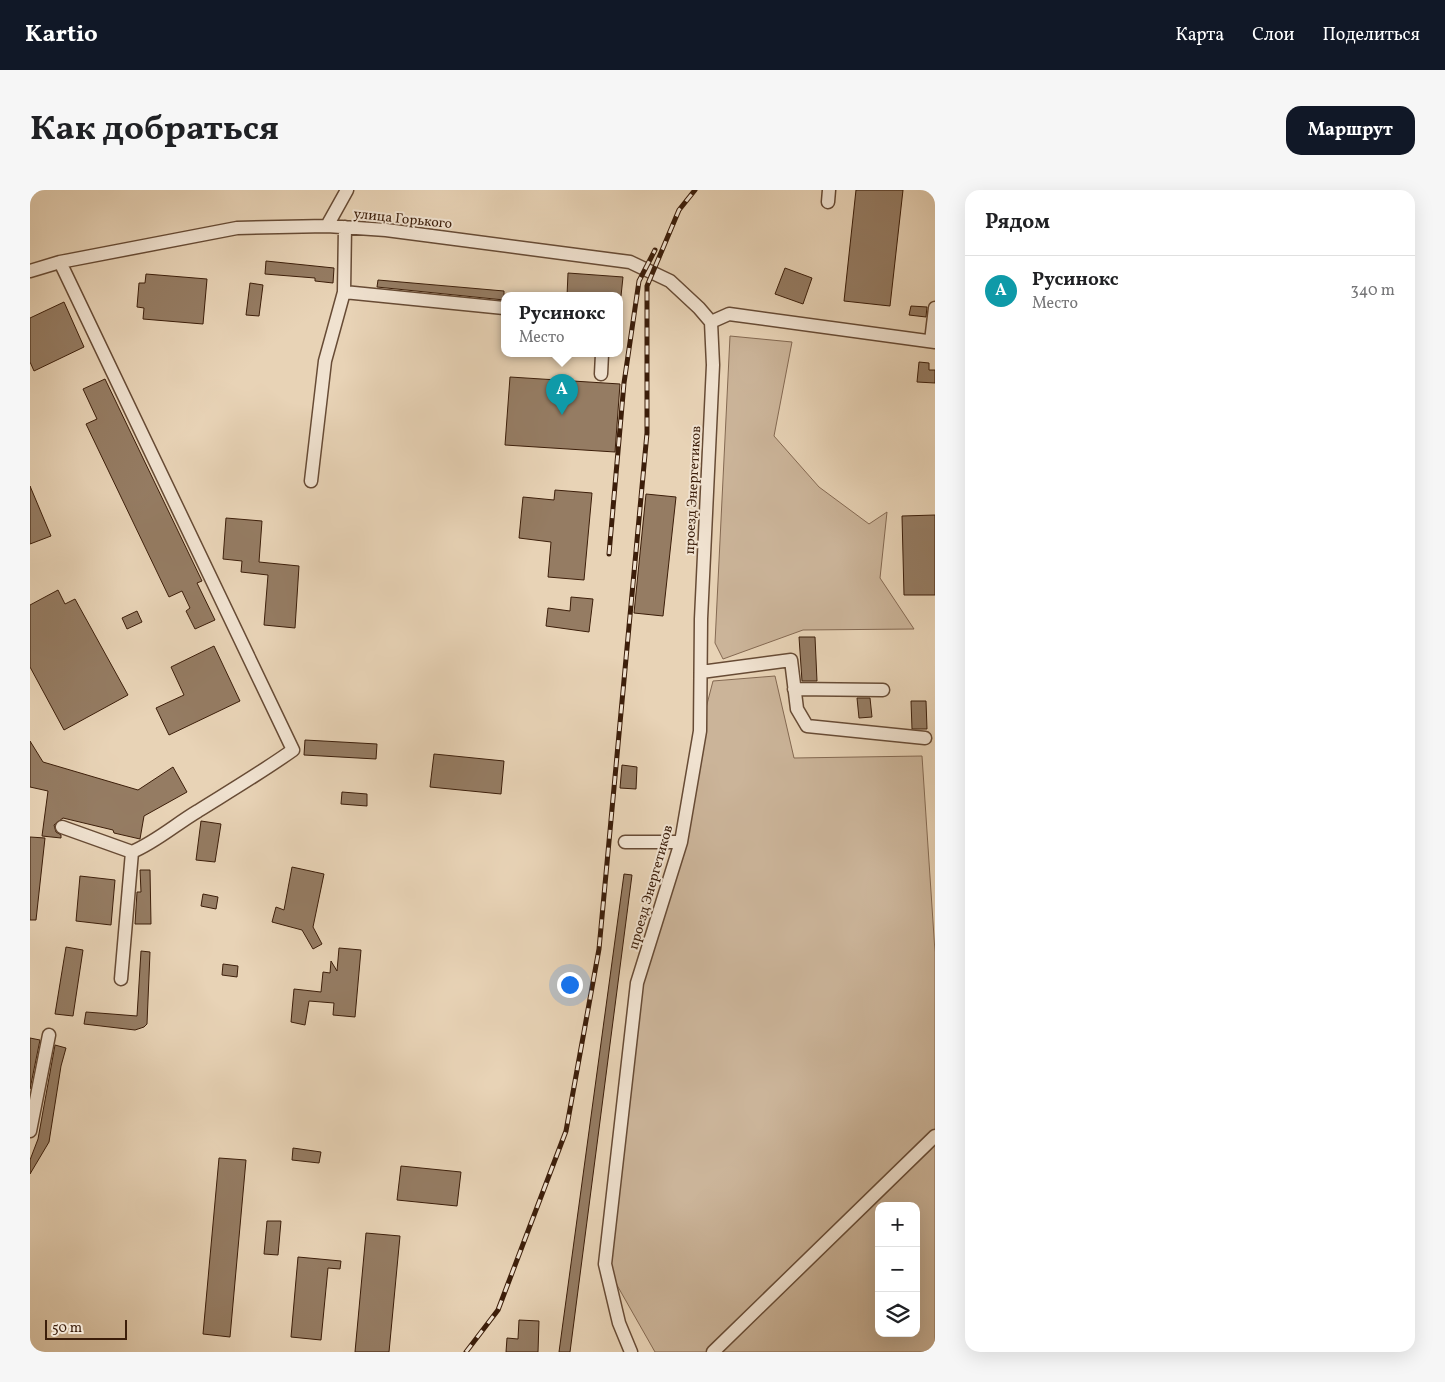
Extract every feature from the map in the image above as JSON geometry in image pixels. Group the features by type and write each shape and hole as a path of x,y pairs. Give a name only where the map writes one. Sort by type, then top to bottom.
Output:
{"street":[{"path":"327,226 347,190"},
{"name":"улица Горького","path":"30,271 60,262 237,228 327,226 499,244 630,262 670,281 699,308 710,322"},
{"path":"311,482 324,361 344,292 345,228"},
{"path":"60,262 293,750 244,785 132,852"},
{"path":"344,292 501,308"},
{"path":"710,322 729,314 933,341 935,308"},
{"name":"проезд Энергетиков","path":"631,1352 619,1323 605,1264 637,983 681,842 700,731 713,365 710,322"},
{"path":"601,374 602,357"},
{"path":"701,672 791,660 797,709 807,726 925,738"},
{"path":"794,689 883,690"},
{"path":"62,827 132,852"},
{"path":"625,842 681,842"},
{"path":"121,978 132,852"},
{"path":"30,1131 49,1036"},
{"path":"713,1352 935,1136"}],"shaded area":[{"path":"730,336 792,342 774,436 819,487 869,524 887,512 880,578 914,629 803,630 723,659 715,643"},
{"path":"775,676 794,758 922,756 935,952 935,1352 655,1352 605,1264 637,983 681,842 700,731 713,681"}],"building":[{"path":"856,190 903,190 890,306 844,301"},
{"path":"266,261 334,268 333,283 315,281 315,278 265,274"},
{"path":"785,268 812,278 803,304 775,294"},
{"path":"568,273 623,277 621,292 567,292"},
{"path":"146,274 207,279 203,324 143,319 144,308 137,307 139,283 145,283"},
{"path":"378,280 504,292 501,292 501,300 377,287"},
{"path":"250,283 263,285 259,316 246,315"},
{"path":"64,302 84,347 34,371 30,362 30,318"},
{"path":"911,306 927,307 926,317 909,315"},
{"path":"919,362 929,363 929,370 935,370 935,383 917,382"},
{"path":"510,377 620,384 615,452 505,445"},
{"path":"105,379 202,581 197,583 215,620 195,629 186,611 190,608 182,591 169,597 86,424 97,419 83,389"},
{"path":"30,486 51,536 30,544"},
{"path":"555,490 592,493 584,580 548,577 551,542 519,538 523,497 554,500"},
{"path":"646,494 676,497 663,616 634,613"},
{"path":"935,515 935,595 904,595 902,516"},
{"path":"226,518 262,521 259,562 299,566 295,628 264,625 268,575 241,572 242,561 223,559"},
{"path":"58,590 65,604 75,599 128,695 64,730 30,667 30,605"},
{"path":"571,597 593,599 589,632 546,626 548,608 570,611"},
{"path":"137,611 142,622 127,629 122,618"},
{"path":"799,637 815,637 817,681 802,681"},
{"path":"214,646 240,701 169,735 156,708 184,695 171,667"},
{"path":"857,698 870,698 872,717 859,718"},
{"path":"911,701 926,701 927,729 912,729"},
{"path":"305,740 377,744 376,759 304,755"},
{"path":"30,741 43,762 138,790 173,767 187,792 144,816 140,839 114,833 113,830 63,818 54,825 56,832 61,835 61,838 42,836 48,791 30,787"},
{"path":"434,754 504,761 501,794 430,787"},
{"path":"622,765 637,767 636,789 620,788"},
{"path":"342,792 367,794 367,806 341,804"},
{"path":"201,821 221,824 215,862 196,860"},
{"path":"30,837 45,838 36,920 30,920"},
{"path":"292,867 324,874 313,927 322,944 313,949 302,930 272,922 276,907 284,910"},
{"path":"140,870 150,870 151,924 135,924 137,892 141,892"},
{"path":"624,874 632,875 570,1352 559,1352"},
{"path":"80,876 115,880 111,925 76,921"},
{"path":"203,894 218,897 216,909 201,906"},
{"path":"66,947 83,950 73,1016 55,1014"},
{"path":"339,948 361,950 355,1017 333,1015 334,1003 309,1001 305,1025 291,1022 294,989 321,992 323,972 330,973 331,961 337,971"},
{"path":"141,951 150,952 147,1024 135,1030 84,1024 86,1012 137,1016"},
{"path":"223,964 238,966 237,977 222,975"},
{"path":"30,1038 40,1040 30,1089"},
{"path":"55,1045 66,1048 61,1066 49,1142 30,1174 30,1160 38,1139"},
{"path":"293,1148 321,1152 319,1163 292,1160"},
{"path":"219,1158 246,1160 230,1337 203,1334"},
{"path":"401,1166 461,1172 457,1206 397,1200"},
{"path":"267,1221 281,1221 278,1255 264,1254"},
{"path":"366,1233 400,1236 389,1352 355,1352"},
{"path":"298,1257 341,1261 340,1269 328,1268 321,1340 291,1337"},
{"path":"519,1320 539,1321 538,1352 506,1352 507,1338 518,1339"}],"railway":[{"path":"466,1352 498,1310 566,1131 599,949 647,433 647,286 679,210 695,190"},
{"path":"609,554 624,383 639,281 655,250"}],"place":[{"name":"Русинокс","path":"562,415"}]}
